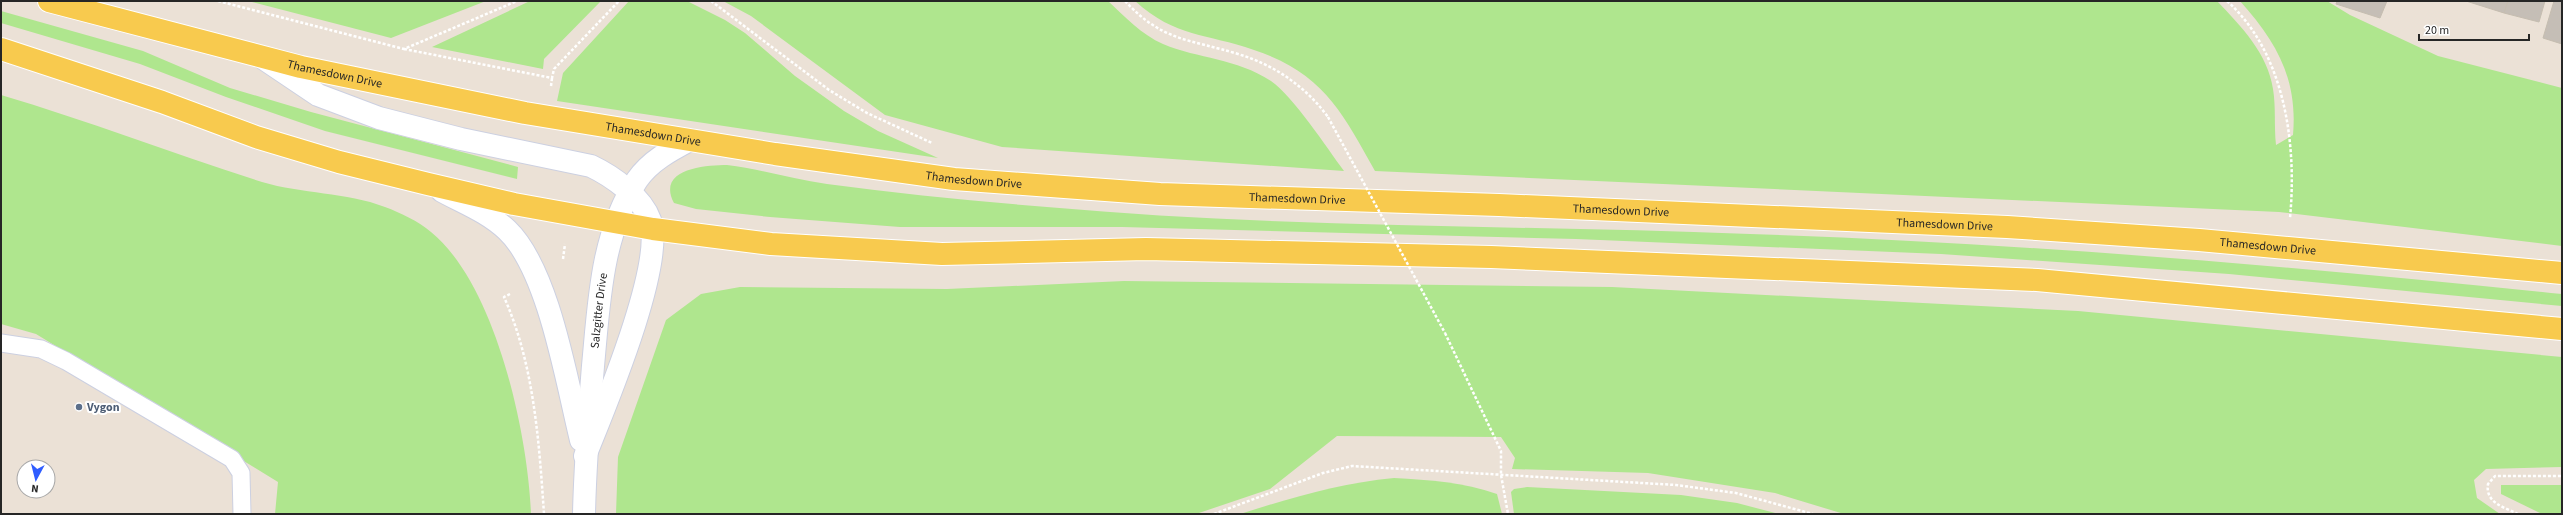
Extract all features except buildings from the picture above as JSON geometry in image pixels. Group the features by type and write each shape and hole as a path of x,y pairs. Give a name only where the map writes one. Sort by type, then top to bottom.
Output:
{"main road":[{"name":"Thamesdown Drive","path":"49,1 263,58 525,113 878,169 1054,188 1160,194 1499,205 2007,227 2207,241 2562,273"},
{"path":"1,49 155,100 256,137 339,162 514,204 653,229 786,245 942,254 1146,249 1484,256 2037,280 2562,329"}],"street":[{"path":"263,58 318,95 379,118 461,139 590,166 608,174 630,194 645,211 653,229 650,260 629,342 585,456"},
{"name":"Salzgitter Drive","path":"584,514 585,456 601,280 617,223 638,178 655,161 690,140"},
{"path":"428,184 492,217 508,231 523,253 547,302 585,456"}],"lane":[{"path":"1,343 41,349 66,361 232,459 241,474 242,514"}],"path":[{"path":"218,1 404,49 552,78 554,69 619,1"},
{"path":"404,49 517,1"},
{"path":"711,1 828,90 867,113 934,144"},
{"path":"1125,1 1152,26 1179,39 1238,54 1274,69 1314,98 1328,117 1445,333 1501,451 1501,475 1508,514"},
{"path":"2227,1 2254,29 2271,64 2280,91 2291,164 2290,222"},
{"path":"1354,178 1368,178"},
{"path":"504,297 516,324 524,356 539,450 544,514"},
{"path":"1214,514 1323,473 1352,466 1676,485 1736,493 1813,514"},
{"path":"2518,514 2493,502 2489,497 2488,484 2495,476 2562,476"}],"green space":[{"path":"248,1 486,1 391,38"},
{"path":"530,1 601,1 544,59 543,69 432,47"},
{"path":"629,1 687,1 725,20 745,33 795,76 844,111 878,131 938,158 557,101 563,73"},
{"path":"723,1 1108,1 1148,36 1163,44 1190,53 1231,63 1258,73 1271,81 1280,88 1299,110 1344,171 1002,147 885,115 751,16"},
{"path":"1135,1 2217,1 2252,41 2266,64 2274,96 2276,145 2293,135 2294,115 2288,79 2274,46 2253,16 2240,1 2327,1 2350,15 2438,56 2562,88 2562,246 2279,212 1375,171 1352,130 1328,97 1314,83 1297,70 1278,59 1254,50 1178,28 1164,22"},
{"path":"1,11 143,51 230,88 311,112 518,167 517,179 325,131 226,97 140,64 1,23"},
{"path":"1,95 262,182 293,189 355,198 385,207 421,224 431,232 454,256 474,287 490,323 504,363 515,404 529,481 531,514 275,514 278,482 36,334 1,324"},
{"path":"727,165 814,182 882,191 1135,214 1223,219 1398,225 1662,231 1852,238 1953,243 2156,257 2359,274 2562,294 2562,306 2229,274 1941,254 1576,239 1122,227 900,227 770,217 696,209 674,203 670,192 672,183 677,176 696,168"},
{"path":"1124,281 1612,287 2078,311 2562,357 2562,467 2486,469 2474,480 2477,498 2500,514 1844,514 1775,493 1648,473 1512,469 1515,458 1501,437 1337,436 1270,489 1196,514 616,514 618,457 666,320 701,294 740,287 947,289"},
{"path":"1394,478 1459,484 1497,494 1502,514 1240,514 1335,487"},
{"path":"2501,485 2562,485 2562,514 2542,514 2501,494"},
{"path":"1527,487 1681,495 1737,503 1779,514 1514,514 1511,492 1514,489"}],"place":[{"name":"Vygon","path":"79,407"}]}
